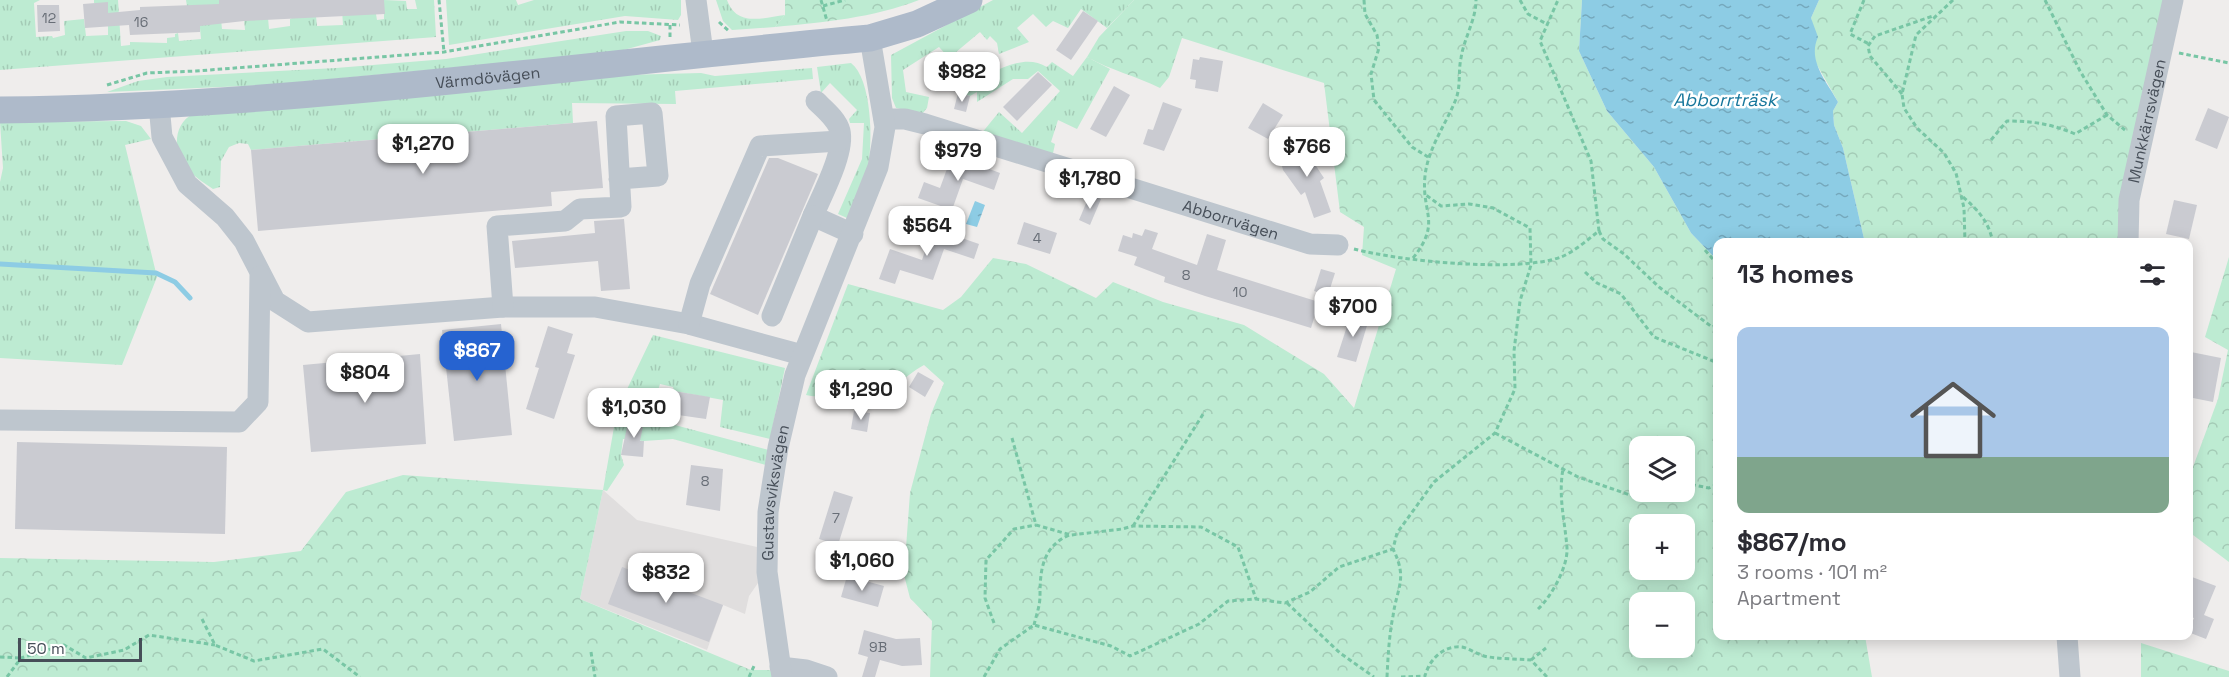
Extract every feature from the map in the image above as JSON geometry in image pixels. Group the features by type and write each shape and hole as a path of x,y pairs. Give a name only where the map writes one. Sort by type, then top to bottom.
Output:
{"main road":[{"name":"Värmdövägen","path":"0,110 159,105 435,83 703,53 870,38 917,24 969,0"}],"street":[{"path":"696,0 703,53"},
{"name":"Munkkärrsvägen","path":"2128,238 2129,200 2173,0"},
{"name":"Gustavsviksvägen","path":"781,672 768,590 766,538 778,448 802,355 853,234 878,167 884,140 884,119 870,38"},
{"path":"772,316 836,162 840,131 833,118 816,101"},
{"path":"159,105 162,137 178,170 198,195 225,217 244,242 275,301 308,322 503,307 595,307 689,324 802,355"},
{"name":"Abborrvägen","path":"884,119 905,119 925,124 1310,244 1338,245"},
{"path":"689,324 700,284 760,146 839,141"},
{"path":"503,307 497,226 565,221 580,209 621,207 620,179"},
{"path":"813,216 853,234"},
{"path":"0,420 239,423 258,402 260,275"},
{"path":"2067,640 2070,677"},
{"path":"781,672 826,677"}],"path":[{"path":"440,0 444,52"},
{"path":"821,0 830,29"},
{"path":"823,6 845,0"},
{"path":"1364,0 1365,14 1377,35 1379,48 1371,74 1374,100 1412,147 1429,158"},
{"path":"1413,258 1426,241 1429,230 1424,177 1429,158 1456,98 1460,81 1460,58 1476,10 1476,0"},
{"path":"1520,0 1528,14 1547,24"},
{"path":"1558,0 1540,41 1591,161 1599,231 1603,239 1624,254 1659,287 1685,304 1702,321 1713,327"},
{"path":"1864,0 1850,34 1869,44"},
{"path":"1953,0 1916,35 1902,94 1904,108 1917,128 1944,153 1956,173 1962,196 1965,238"},
{"path":"2045,0 2080,71 2107,115 2143,143"},
{"path":"1902,94 1870,56 1869,44 1875,36 1936,15"},
{"path":"99,86 160,71 196,71 444,52 620,22 680,25"},
{"path":"669,25 670,37"},
{"path":"2162,49 2229,63"},
{"path":"1991,140 2007,121 2054,124 2075,134 2107,115"},
{"path":"1387,677 1393,614 1402,586 1401,565 1393,549 1397,533 1434,482 1495,434 1515,389 1514,351 1520,301 1531,265 1530,228 1493,208 1469,204 1441,206 1426,195"},
{"path":"1962,196 1982,214 1990,228 1992,238"},
{"path":"1338,245 1371,254 1531,265 1563,256 1599,231"},
{"path":"1705,250 1713,260"},
{"path":"1585,272 1597,283 1621,294 1654,337 1713,361"},
{"path":"1133,525 1205,411"},
{"path":"1495,434 1563,469 1629,494"},
{"path":"1012,438 1035,525"},
{"path":"1538,609 1550,598 1567,551 1561,507 1563,469"},
{"path":"1695,485 1709,488 1713,486"},
{"path":"994,623 985,598 986,560 1014,529 1035,525 1071,535 1122,529 1133,525 1200,527 1238,547 1256,599"},
{"path":"984,677 1000,649 1034,625 1040,598 1040,570 1051,547 1071,535"},
{"path":"1034,625 1111,646 1130,656 1199,624 1228,601 1256,599 1285,603 1310,592 1339,567 1393,549"},
{"path":"1285,603 1340,653 1374,677"},
{"path":"202,619 215,645"},
{"path":"0,657 21,658 64,645 86,658 124,650 149,634 215,645 254,661 323,649 360,677"},
{"path":"1401,677 1425,676 1427,667 1436,656 1450,648 1462,647 1488,657 1531,660 1546,648"},
{"path":"591,652 595,677"},
{"path":"7,677 21,658"},
{"path":"1531,660 1547,677"},
{"path":"749,677 754,666"}],"shaded area":[{"path":"603,490 637,520 757,547 758,583 749,596 745,614 723,605 707,650 580,599"}],"green space":[{"path":"0,0 40,0 34,3 36,37 52,36 53,38 65,35 64,21 84,19 86,36 108,35 108,3 94,3 94,0 118,0 121,46 130,45 130,42 167,43 167,38 175,37 178,33 179,41 201,39 198,6 187,6 186,0 219,0 222,29 245,30 243,8 267,7 269,29 290,26 290,19 315,6 317,26 343,25 342,10 376,14 377,20 384,19 384,0 406,1 407,9 417,9 415,0 434,0 436,37 0,70"},
{"path":"446,0 516,0 518,5 534,0 681,0 681,15 678,20 625,16 449,45"},
{"path":"716,0 727,0 731,9 737,14 751,19 785,15 775,27 732,30 723,21"},
{"path":"785,0 919,0 866,15 775,27 785,15"},
{"path":"993,0 1134,0 1107,28 1081,9 1068,28 1053,21 1046,27 1033,14 1017,28 1029,42 999,54 997,43 990,36 987,40 980,32 949,58 939,47 903,70 906,92 929,97 927,108 922,114 896,108 892,98 891,55"},
{"path":"1134,0 1582,0 1579,51 1607,111 1654,167 1691,233 1713,256 1713,640 1866,640 1872,677 930,677 932,621 910,598 904,575 910,493 931,414 944,383 924,365 884,396 868,404 861,401 806,395 848,284 943,310 961,297 993,258 1026,264 1096,298 1113,282 1163,302 1244,325 1324,374 1354,408 1396,269 1362,255 1364,227 1340,212 1324,83 1182,38 1169,77 1160,88 1087,57 1099,37"},
{"path":"1819,0 2164,0 2122,238 1864,238 1843,148 1834,125 1833,111 1838,102 1816,63 1813,48 1815,36 1811,18"},
{"path":"626,31 648,31 661,36 660,40 620,51 580,56 267,85 107,92 138,81 167,77 336,68 446,59"},
{"path":"1087,57 1110,69 1077,129 1058,120 1051,142 1055,144 1052,158 981,134 999,112 1022,133 1060,91 1038,71 1028,79 1013,79 977,102 977,92 970,96 961,93 961,89 992,73 1026,62 1047,67 1052,62 1073,76"},
{"path":"851,63 858,71 867,97 870,156 866,173 847,218 838,214 862,159 864,123 850,123 849,119 857,110 830,83 821,93 817,67"},
{"path":"812,68 813,79 675,91 676,104 572,103 573,123 251,150 248,144 239,143 229,147 221,161 220,187 213,189 184,166 177,142 181,126 193,114 585,76 701,73 715,76"},
{"path":"126,121 141,126 151,139 125,145 157,277 122,365 0,358 0,182 3,168 0,122"},
{"path":"2229,257 2229,562 2193,535 2193,467 2218,399 2228,350 2205,337"},
{"path":"653,335 785,368 770,439 720,427 723,400 674,391 673,387 660,384 656,397 665,400 662,413 672,415 671,424 769,450 766,465 673,439 644,441 623,439 621,455 624,465 607,491 603,490 617,410"},
{"path":"403,475 603,490 580,599 751,670 770,670 774,677 0,677 0,558 214,562 301,551 346,492"},
{"path":"2141,643 2229,671 2229,677 2141,677"}],"water":[{"name":"Abborrträsk","path":"1582,0 1819,0 1811,18 1818,37 1815,54 1820,71 1838,102 1833,111 1834,125 1843,148 1864,238 1713,238 1713,256 1691,233 1654,167 1607,111 1579,51"},
{"path":"975,201 985,205 977,227 966,224"}],"building":[{"path":"219,0 384,0 385,14 244,21 200,26 200,32 130,35 129,25 85,28 83,4 108,2 108,13 140,10 140,7 219,4"},
{"path":"37,5 59,5 60,31 38,32"},
{"path":"1083,11 1098,21 1071,60 1056,50"},
{"path":"1200,57 1223,61 1218,92 1195,88 1196,80 1190,79 1193,59 1199,60"},
{"path":"1038,72 1052,85 1017,121 1003,107"},
{"path":"1114,86 1130,95 1106,137 1090,129"},
{"path":"958,93 970,96 966,112 954,109"},
{"path":"1163,102 1182,109 1164,151 1143,144 1148,129 1153,130"},
{"path":"1263,103 1283,115 1268,139 1248,128"},
{"path":"2208,108 2229,117 2217,149 2195,140"},
{"path":"597,121 603,188 551,192 552,206 258,231 251,150"},
{"path":"1312,145 1321,158 1314,163 1324,178 1320,181 1331,212 1314,218 1305,192 1301,195 1283,170 1281,162 1284,155 1295,147 1300,154"},
{"path":"952,155 1000,173 994,190 963,179 952,210 918,198 924,182 940,188"},
{"path":"769,158 778,158 818,174 758,315 710,294"},
{"path":"1090,194 1101,199 1090,225 1079,220"},
{"path":"2174,200 2197,205 2189,238 2166,234"},
{"path":"624,219 630,289 601,291 598,261 515,268 512,241 595,233 594,221"},
{"path":"1024,222 1057,233 1050,254 1017,244"},
{"path":"933,228 979,244 974,259 944,249 933,280 900,270 895,284 879,279 890,249 922,260"},
{"path":"1145,229 1158,233 1152,249 1197,265 1207,234 1226,240 1217,270 1319,302 1311,328 1164,282 1165,277 1134,265 1137,257 1118,251 1123,235 1132,238 1133,233 1142,236"},
{"path":"1321,269 1335,273 1328,295 1314,291"},
{"path":"1351,314 1369,319 1356,362 1337,357"},
{"path":"501,324 512,435 454,441 442,330"},
{"path":"548,326 573,334 567,353 575,355 554,419 526,409 539,368 535,367"},
{"path":"2193,352 2221,358 2213,402 2193,398"},
{"path":"420,354 426,444 311,452 303,365"},
{"path":"918,372 934,381 925,397 909,387"},
{"path":"674,391 710,397 706,419 671,414"},
{"path":"854,411 870,413 867,432 851,429"},
{"path":"629,418 644,421 640,441 644,441 643,457 621,455"},
{"path":"17,442 227,447 225,534 15,529"},
{"path":"691,465 723,469 720,511 686,505"},
{"path":"834,491 853,497 838,545 819,539"},
{"path":"622,567 723,605 709,642 608,604"},
{"path":"847,576 884,586 878,607 841,597"},
{"path":"2193,577 2216,586 2204,615 2214,619 2206,639 2193,634"},
{"path":"864,630 896,639 920,638 922,665 902,666 880,660 875,677 862,677 868,657 858,654"}],"waterway":[{"path":"0,264 156,273 175,282 190,298"}]}
